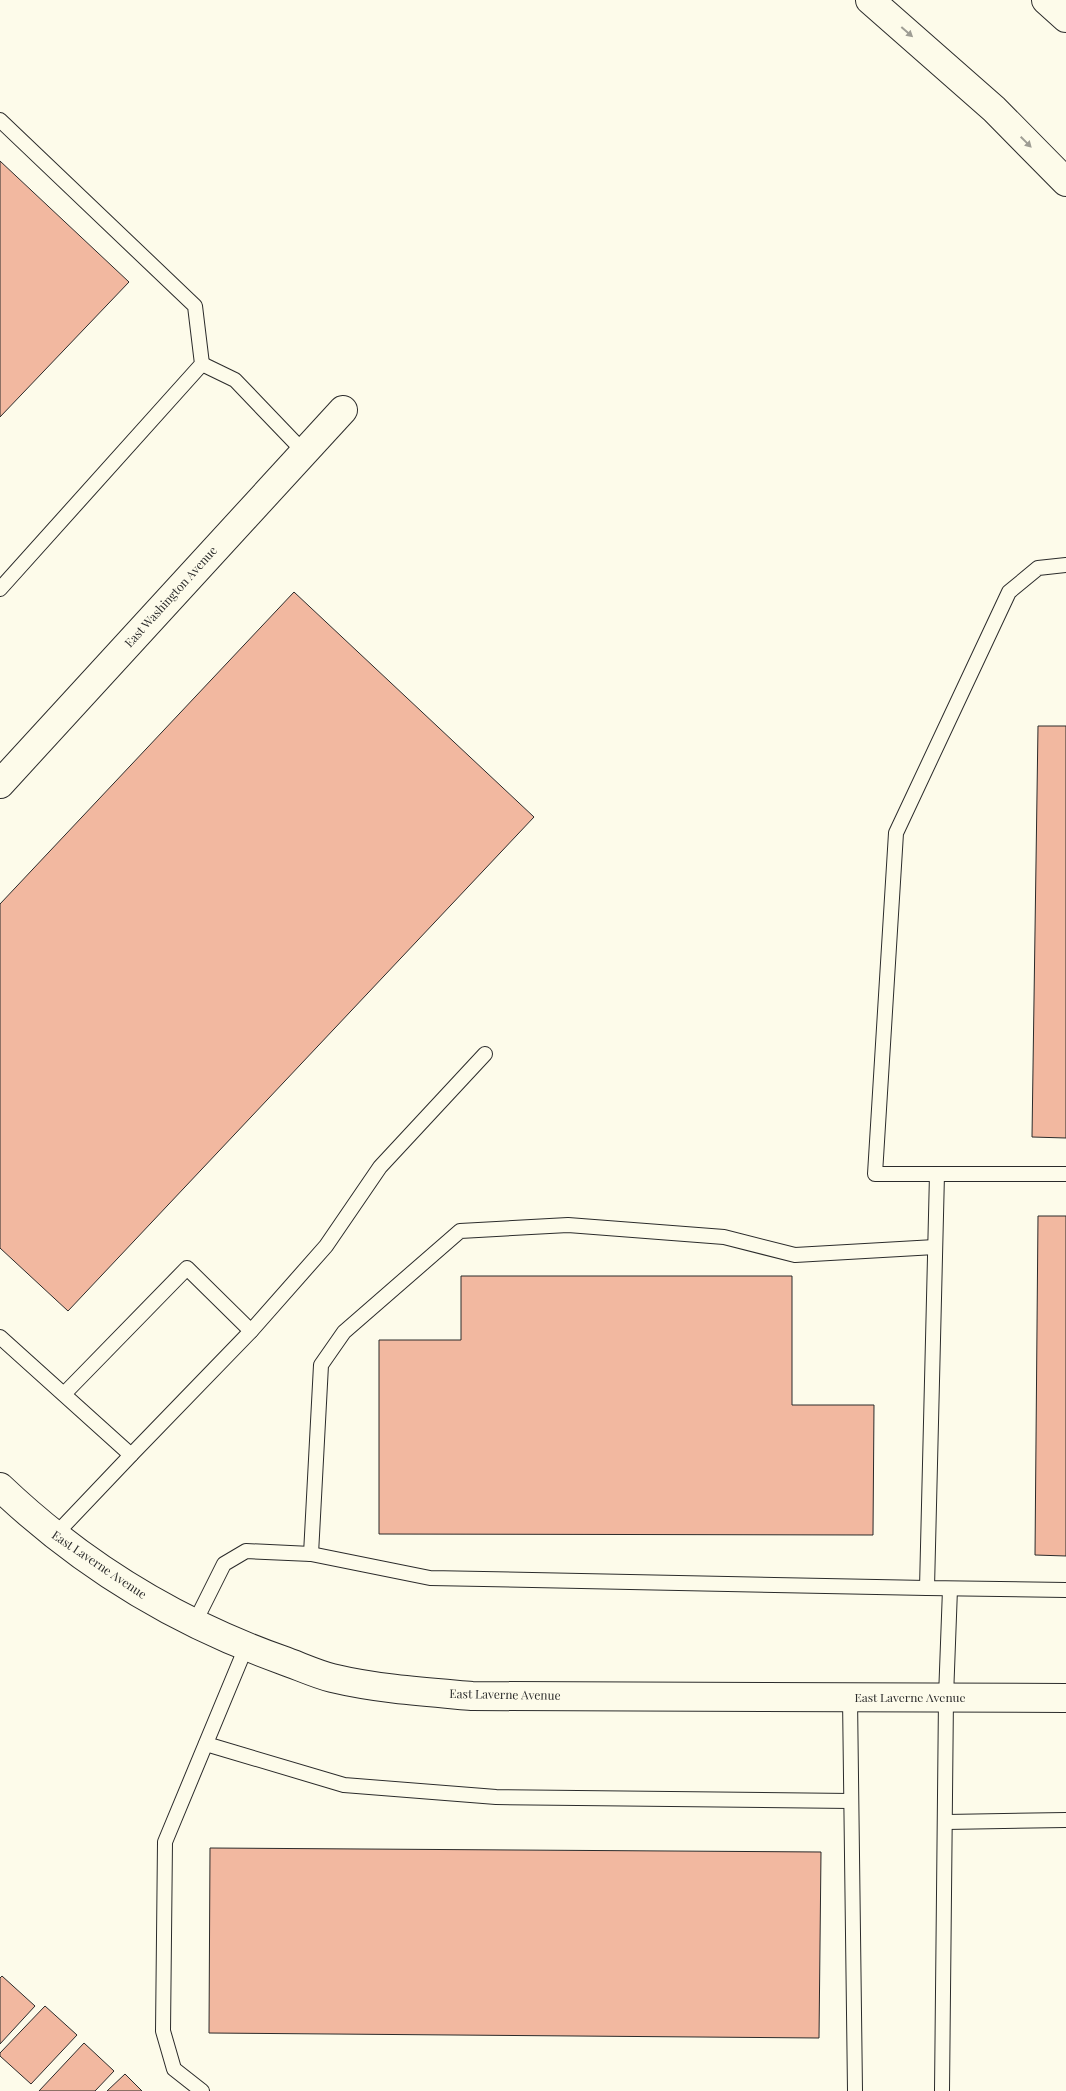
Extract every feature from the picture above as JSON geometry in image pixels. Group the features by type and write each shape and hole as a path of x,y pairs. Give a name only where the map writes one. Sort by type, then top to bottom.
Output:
{"main road":[{"path":"870,0 994,109 1066,182"},
{"path":"1046,0 1066,18"},
{"name":"East Washington Avenue","path":"0,784 343,410"},
{"name":"East Laverne Avenue","path":"0,1487 54,1536 122,1584 194,1624 246,1647 332,1678 402,1690 472,1696 1066,1698"}],"lane":[{"path":"0,120 195,306 202,364 0,589"},
{"path":"202,364 236,380 304,452"},
{"path":"1066,564 1038,568 1009,592 896,833 874,1174 1066,1174"},
{"path":"54,1536 251,1331 326,1246 380,1167 485,1054"},
{"path":"927,1588 937,1174"},
{"path":"311,1554 322,1365 344,1332 460,1231 568,1225 724,1237 795,1255 935,1247"},
{"path":"64,1394 187,1268 251,1331"},
{"path":"0,1337 131,1455"},
{"path":"194,1624 224,1564 246,1551 311,1554 430,1578 1066,1590"},
{"path":"942,2091 946,1697 950,1589"},
{"path":"202,2091 174,2069 163,2031 165,1842 246,1647"},
{"path":"850,1698 855,2091"},
{"path":"206,1744 344,1785 496,1797 851,1800"},
{"path":"946,1822 1066,1820"}],"building":[{"path":"0,161 129,282 0,417"},
{"path":"294,592 534,817 68,1311 0,1248 0,904"},
{"path":"1038,726 1066,726 1066,1138 1032,1137"},
{"path":"1038,1216 1066,1216 1066,1556 1035,1555"},
{"path":"461,1276 792,1276 792,1405 874,1405 873,1535 379,1534 379,1340 461,1340"},
{"path":"210,1848 821,1852 819,2038 209,2033"},
{"path":"2,1976 35,2006 0,2044 0,1978"},
{"path":"45,2006 77,2035 31,2084 0,2056 0,2053"},
{"path":"84,2043 114,2071 95,2091 39,2091"},
{"path":"125,2074 142,2091 107,2091"}]}
